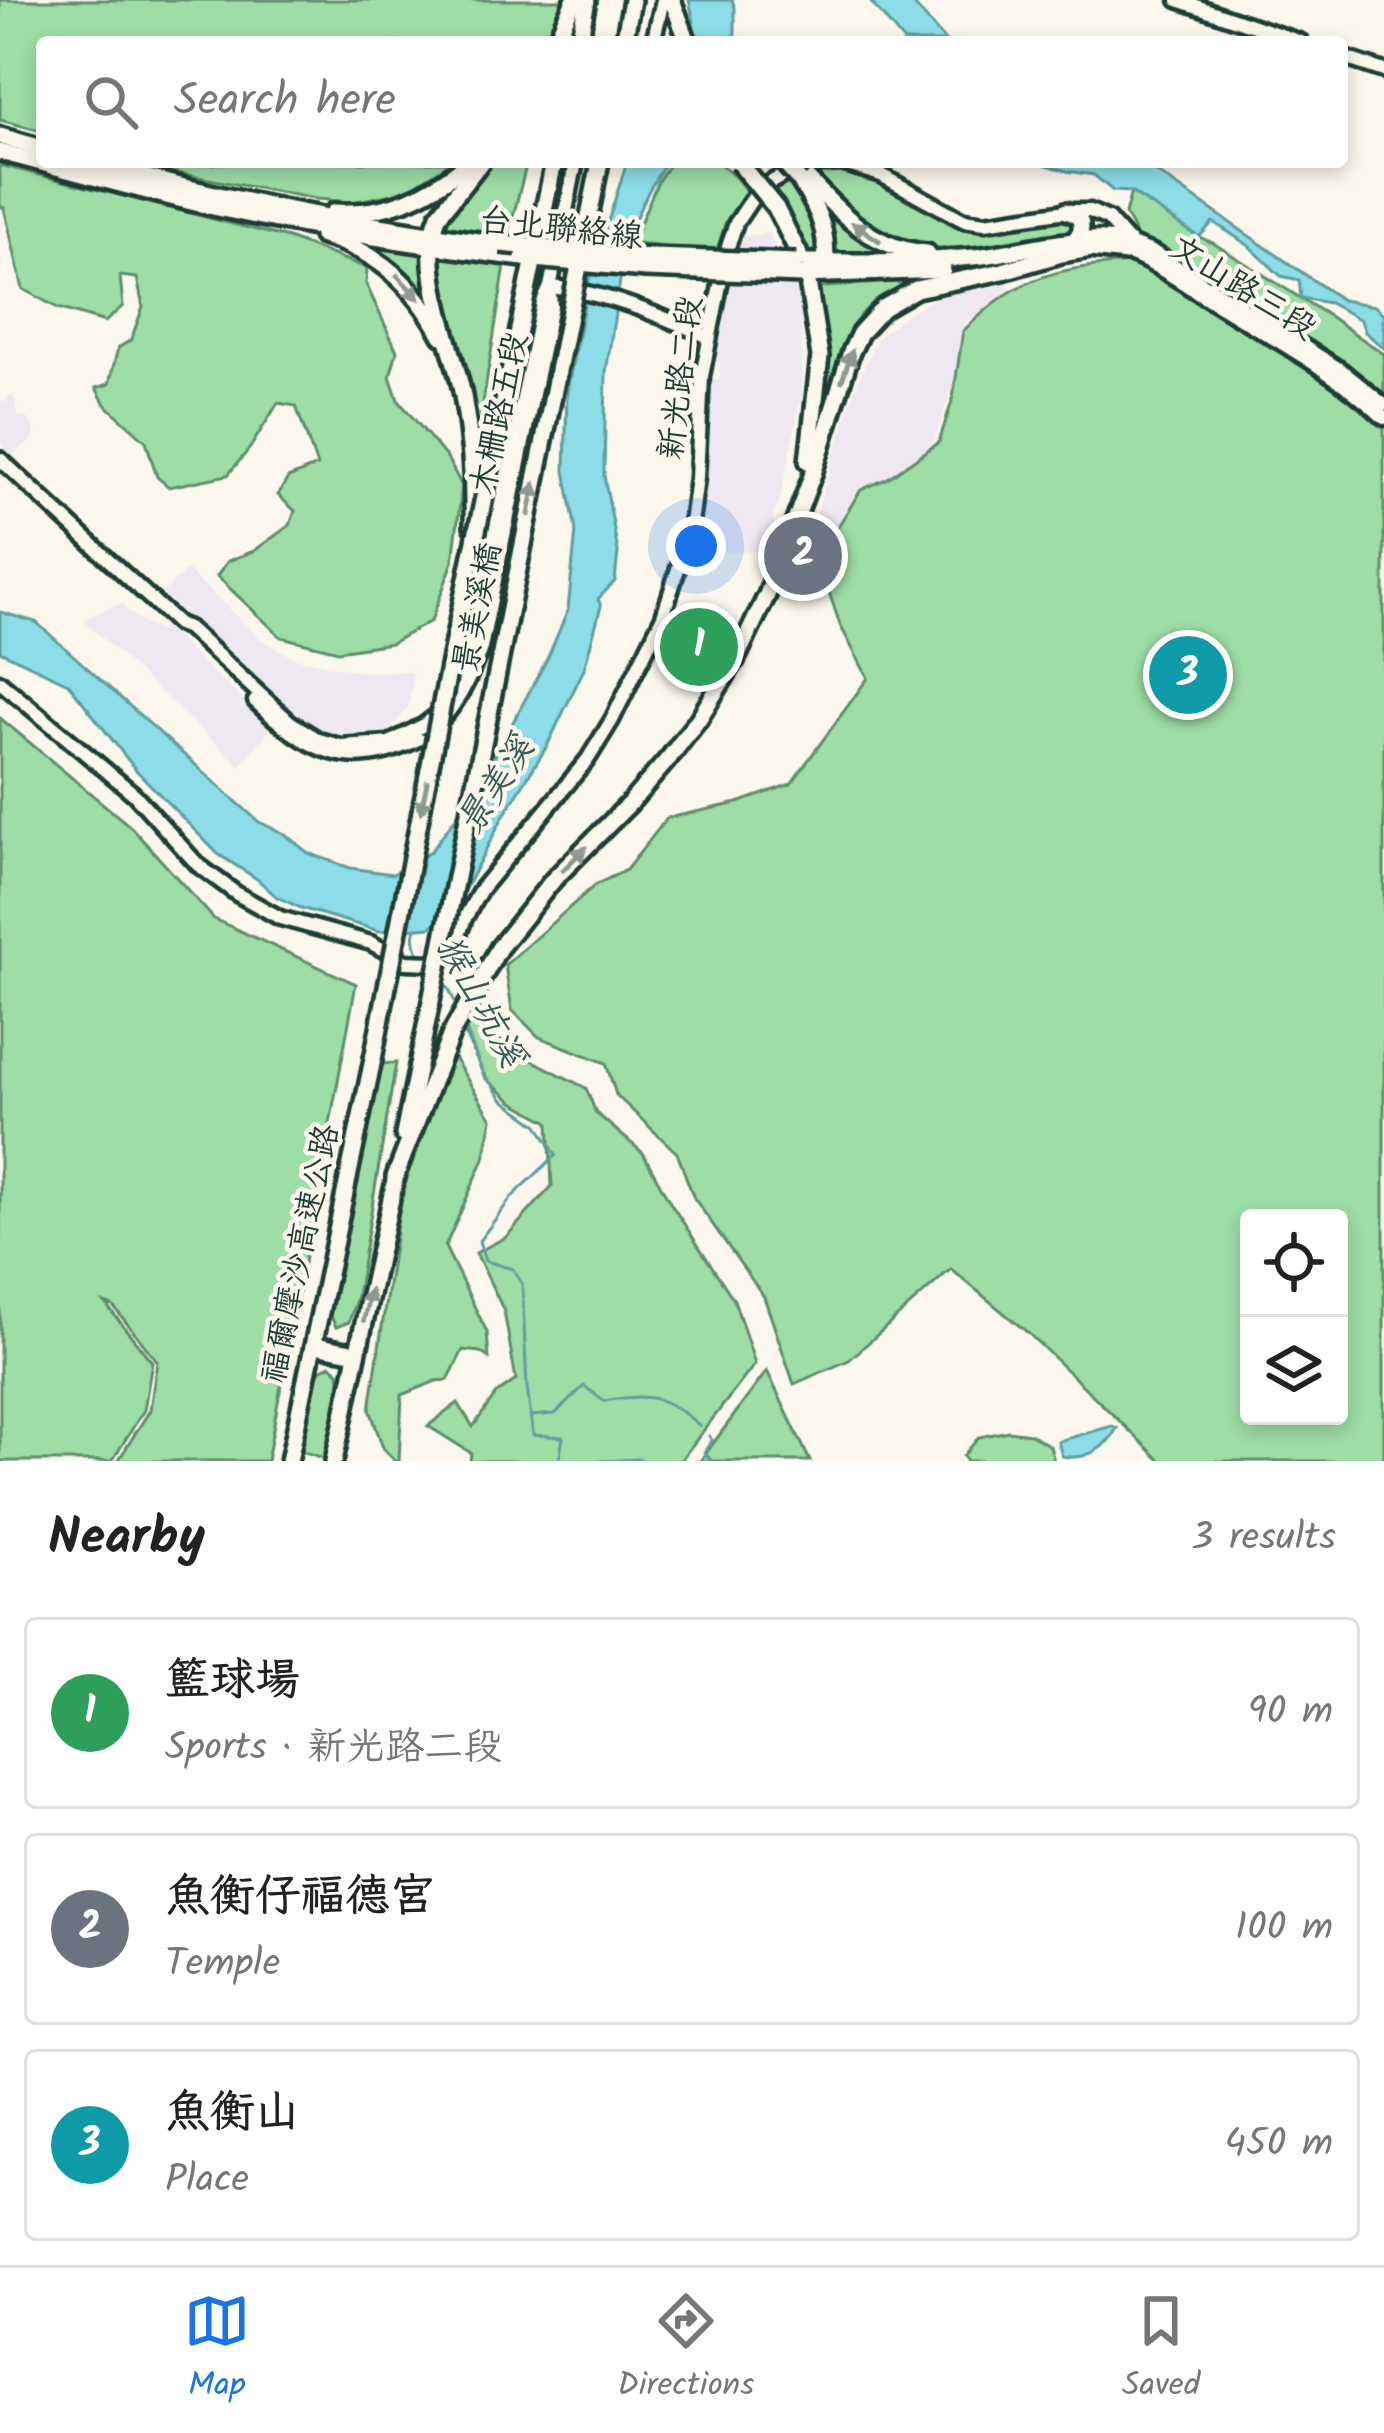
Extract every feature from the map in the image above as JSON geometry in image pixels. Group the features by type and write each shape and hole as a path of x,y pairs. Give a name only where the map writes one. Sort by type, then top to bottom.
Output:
{"highway":[{"path":"625,36 632,0"},
{"path":"668,0 685,36"},
{"path":"559,36 580,4"},
{"path":"579,36 580,4"},
{"path":"0,136 36,145"},
{"name":"台北聯絡線","path":"0,152 36,161"},
{"name":"台北聯絡線","path":"61,168 280,221 432,241 624,256 809,269 971,268 1127,248"},
{"name":"台北聯絡線","path":"111,168 288,211 523,258 722,273 930,260 1073,241 1107,239 1127,248"},
{"path":"206,190 325,211 367,212 430,192 461,168"},
{"path":"454,641 473,530 472,466 463,397 433,273 432,241 443,209 476,168"},
{"name":"景美溪橋","path":"373,1059 553,168"},
{"name":"景美溪橋","path":"395,1177 599,168"},
{"path":"743,168 776,208 809,269 818,336 818,385 796,516"},
{"path":"791,168 847,219 885,244 930,253 1020,251"},
{"path":"803,179 821,218 827,248 809,269"},
{"path":"186,201 328,238 379,261 403,280 432,317 463,397"},
{"path":"1066,211 1077,215 1082,226 1073,241"},
{"path":"334,1461 395,1177 451,1034 499,948 554,879 646,785 698,720 736,659 767,595 814,471 851,352 871,320 898,297 1058,255"},
{"name":"福爾摩沙高速公路","path":"289,1461 373,1059"},
{"path":"315,1345 357,1353"}],"main road":[{"path":"655,36 668,0"},
{"path":"1178,0 1283,36"},
{"path":"1348,59 1384,71"},
{"name":"木柵路五段","path":"0,459 290,722 319,740 340,746 376,745 402,738 437,715 452,694 468,652 542,304 555,288 575,168"},
{"name":"新光路二段","path":"0,682 134,794 198,865 237,894 280,918 371,943 414,964 448,956 481,890 577,775 598,742 663,616 690,531 709,337 736,223 754,196 802,168"},
{"name":"新光路二段","path":"858,168 973,222 1080,210 1100,214 1113,223 1127,248"},
{"name":"文山路三段","path":"1127,248 1155,253 1341,370 1384,405"},
{"name":"文山路三段","path":"1127,248 1277,341 1384,418"},
{"path":"555,288 639,309 709,337"}],"shaded area":[{"path":"768,233 801,302 802,395 779,504 772,514 773,522 785,528 812,527 858,380 878,337 911,311 947,293 1006,278 1011,288 964,323 951,390 934,442 817,539 762,551 709,552 709,530 699,530 708,392 714,380 719,380 720,364 713,359 738,238"},
{"path":"13,395 19,417 30,421 35,431 30,442 12,455 0,443 0,401"},
{"path":"187,570 262,640 294,658 361,672 413,672 409,706 387,733 354,737 325,732 292,712 162,593"},
{"path":"124,604 146,625 164,627 272,727 240,766 86,623 85,619"}],"green space":[{"path":"0,0 563,0 547,36 36,36 36,129 0,120"},
{"path":"0,165 288,238 367,268 366,284 397,351 390,376 398,400 447,458 462,486 453,562 431,621 391,643 338,651 281,637 217,576 228,561 254,551 290,525 295,511 278,495 288,478 317,466 296,406 278,403 228,475 169,487 157,477 146,441 105,404 96,388 109,384 118,348 131,340 143,307 137,278 120,276 123,306 105,322 58,308 23,289 0,206"},
{"path":"150,168 442,168 393,194 352,202"},
{"path":"481,168 525,168 508,236 441,224"},
{"path":"667,168 725,168 736,178 747,192 726,221 717,249 632,242"},
{"path":"825,169 880,183 963,226 1001,228 1066,216 1076,227 1070,234 997,246 919,246 866,227 810,175 820,254 805,254 767,190 786,179"},
{"path":"1131,192 1384,354 1384,1461 1161,1461 1027,1332 951,1269 849,1360 794,1384 764,1297 694,1198 677,1153 616,1095 606,1063 539,1037 512,1010 505,965 595,885 626,870 667,818 738,803 791,784 868,678 840,625 820,565 861,490 888,478 939,442 953,398 963,331 1000,299 1035,280 1091,266 1150,262 1125,214"},
{"path":"829,213 868,244 893,259 834,254"},
{"path":"365,244 422,253 437,315 406,274"},
{"path":"438,256 505,266 476,446 440,279"},
{"path":"940,278 886,294 858,318 840,352 819,425 815,288"},
{"path":"0,718 131,827 214,919 356,984 267,1461 118,1461 150,1410 157,1361 113,1306 105,1303 152,1362 144,1410 112,1461 0,1461"},
{"path":"471,995 492,1035 586,1088 596,1113 643,1153 734,1300 755,1364 680,1461 470,1461 471,1453 428,1426 458,1403 473,1427 496,1394 516,1380 504,1311 476,1253 506,1237 552,1186 549,1122 513,1102 485,1078 457,1016"},
{"path":"444,1042 492,1119 484,1159 445,1247 487,1332 489,1358 463,1350 448,1380 402,1395 399,1461 395,1461 383,1448 370,1409 408,1149"},
{"path":"396,1063 357,1296 349,1322 336,1327 330,1314 332,1289 378,1064"},
{"path":"331,1365 340,1381 327,1459 301,1451 316,1376"},
{"path":"767,1371 810,1461 700,1461"},
{"path":"1008,1431 1030,1434 1050,1446 1054,1461 967,1461 963,1456 979,1437"}],"water":[{"path":"689,0 732,0 735,36 682,36 694,22"},
{"path":"869,0 910,0 941,36 899,36"},
{"name":"景美溪","path":"625,168 662,168 627,235 606,372 604,475 618,552 615,581 598,599 601,606 584,669 547,746 458,902 431,927 379,931 277,897 218,854 135,769 68,683 0,651 0,612 36,622 259,822 285,834 308,853 350,868 393,874 430,852 477,789 568,610 576,531 565,471 567,391 589,280"},
{"path":"1057,168 1151,168 1342,300 1375,306 1384,314 1384,348 1365,332 1361,320 1329,303 1301,298 1299,280 1281,276 1248,245 1213,222 1199,237 1131,192 1113,191 1094,175"},
{"path":"1117,1428 1101,1447 1079,1457 1062,1456 1058,1442"}],"waterway":[{"name":"猴山坑溪","path":"416,929 415,945 423,959"},
{"name":"猴山坑溪","path":"441,980 457,1007"},
{"name":"猴山坑溪","path":"463,1022 482,1071 502,1099 538,1125 556,1155 512,1197 479,1241 485,1261 513,1269 522,1284 533,1435 563,1437 559,1461"},
{"path":"530,1416 555,1414 584,1386 604,1401 645,1397 666,1402 700,1426"},
{"path":"709,1436 712,1440 704,1452 712,1461"},
{"name":"猴山坑溪","path":"601,1461 644,1461"}],"place":[{"name":"魚衡仔福德宮","path":"803,556"},
{"name":"籃球場","path":"699,647"},
{"name":"魚衡山","path":"1188,675"}]}
